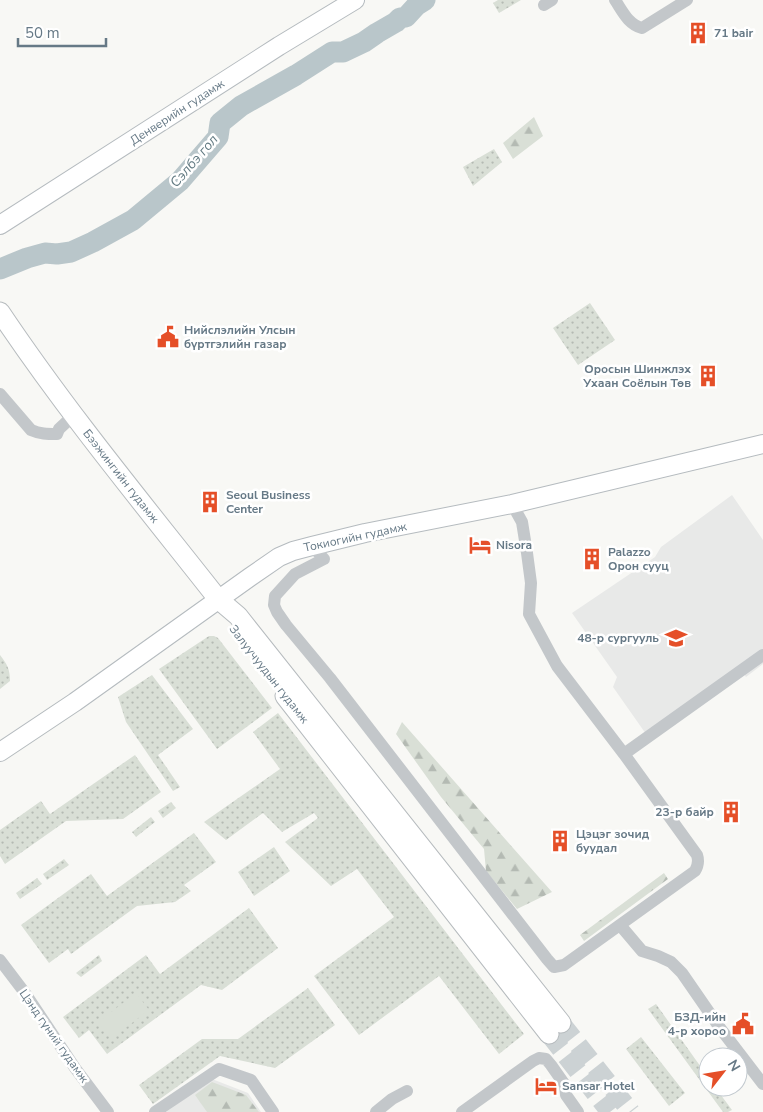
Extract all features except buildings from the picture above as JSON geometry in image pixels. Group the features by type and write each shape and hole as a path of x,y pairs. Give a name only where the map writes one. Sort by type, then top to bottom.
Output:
{"main road":[{"name":"Денверийн гудамж","path":"1,224 279,46 355,0"},
{"name":"Бээжингийн гудамж","path":"0,312 26,351 74,415 218,599"},
{"name":"Бээжингийн гудамж","path":"0,325 26,351"},
{"name":"Токиогийн гудамж","path":"0,752 75,702 218,599 279,558 293,551 365,533 512,504 763,444"},
{"name":"Залуучуудын гудамж","path":"218,599 238,616 555,1028"}],"street":[{"path":"615,0 629,21 642,28 687,0"},
{"path":"0,394 31,430 37,433 57,434 59,429 74,415"},
{"path":"312,546 324,559 295,574 275,596 274,605 277,612 547,959 554,967 564,965 695,871 698,864 697,855 557,666 529,614 531,583 527,553 522,522 512,504"},
{"path":"624,754 763,655"},
{"path":"620,925 642,951 671,962 682,972 720,1028 763,1084"},
{"name":"Цэнд гүний гудамж","path":"0,960 108,1112"},
{"path":"462,1112 539,1058 546,1059 551,1065 565,1085 566,1095 578,1112"},
{"path":"155,1112 220,1069 251,1080 273,1112"},
{"path":"376,1112 392,1099 408,1091"}],"shaded area":[{"name":"48-р сургууль","path":"732,495 763,540 763,664 746,677 741,670 646,734 613,687 617,677 572,613 655,557 661,547"},
{"path":"212,1079 248,1093 261,1112 166,1112"}],"green space":[{"path":"498,0 521,0 499,13 493,3"},
{"path":"534,117 543,136 513,159 503,143"},
{"path":"494,149 502,162 473,186 463,167"},
{"path":"590,303 615,340 578,365 553,328"},
{"path":"209,636 218,638 272,708 217,749 159,669"},
{"path":"0,655 8,667 10,681 0,689"},
{"path":"152,675 193,729 158,755 180,787 173,791 126,722 118,697"},
{"path":"278,713 524,1034 499,1054 439,976 359,1035 314,976 394,917 357,869 331,886 285,842 318,818 314,813 282,832 263,813 226,840 204,822 280,769 253,732"},
{"path":"402,722 552,892 517,909 486,871 484,849 441,797 396,734"},
{"path":"135,755 161,792 123,819 66,821 5,864 0,856 0,830 41,801 50,814"},
{"path":"171,802 176,808 163,818 158,811"},
{"path":"151,817 155,822 136,837 132,832"},
{"path":"194,833 216,862 184,885 191,891 175,902 137,906 71,954 68,949 49,963 21,925 91,874 107,896"},
{"path":"274,847 290,871 254,896 238,872"},
{"path":"64,859 69,865 47,880 43,874"},
{"path":"664,873 668,879 584,941 580,935"},
{"path":"37,878 42,884 20,899 16,893"},
{"path":"249,908 278,948 222,990 201,985 107,1054 89,1030 79,1038 63,1017 146,955 160,974"},
{"path":"99,955 102,961 81,977 76,973"},
{"path":"308,988 335,1025 275,1068 220,1056 153,1104 139,1085 202,1039 238,1039"},
{"path":"136,993 149,1010 111,1039 98,1022"},
{"path":"656,1004 698,1063 698,1078 648,1009"},
{"path":"641,1037 685,1093 669,1106 626,1049"},
{"path":"212,1082 246,1095 259,1112 207,1112 195,1095"},
{"path":"712,1097 722,1097 732,1110 723,1112"}],"waterway":[{"name":"Сэлбэ гол","path":"0,269 45,253 71,252 133,220 180,181 218,137 220,123 241,106 332,52 343,52 364,42 400,18 406,17 417,5 425,0"}],"tunnel":[{"path":"561,1023 631,1112"},
{"path":"549,1034 610,1112"}],"place":[{"name":"71 bair","path":"698,33"},
{"name":"Нийслэлийн Улсын бүртгэлийн газар","path":"168,337"},
{"name":"Оросын Шинжлэх Ухаан Соёлын Төв","path":"708,376"},
{"name":"Seoul Business Center","path":"210,502"},
{"name":"Nisora","path":"480,545"},
{"name":"Palazzo Орон сууц","path":"592,559"},
{"name":"48-р сургууль","path":"676,638"},
{"name":"23-р байр","path":"731,812"},
{"name":"Цэцэг зочид буудал","path":"560,841"},
{"name":"БЗД-ийн 4-р хороо","path":"743,1024"},
{"name":"Sansar Hotel","path":"546,1086"}]}
